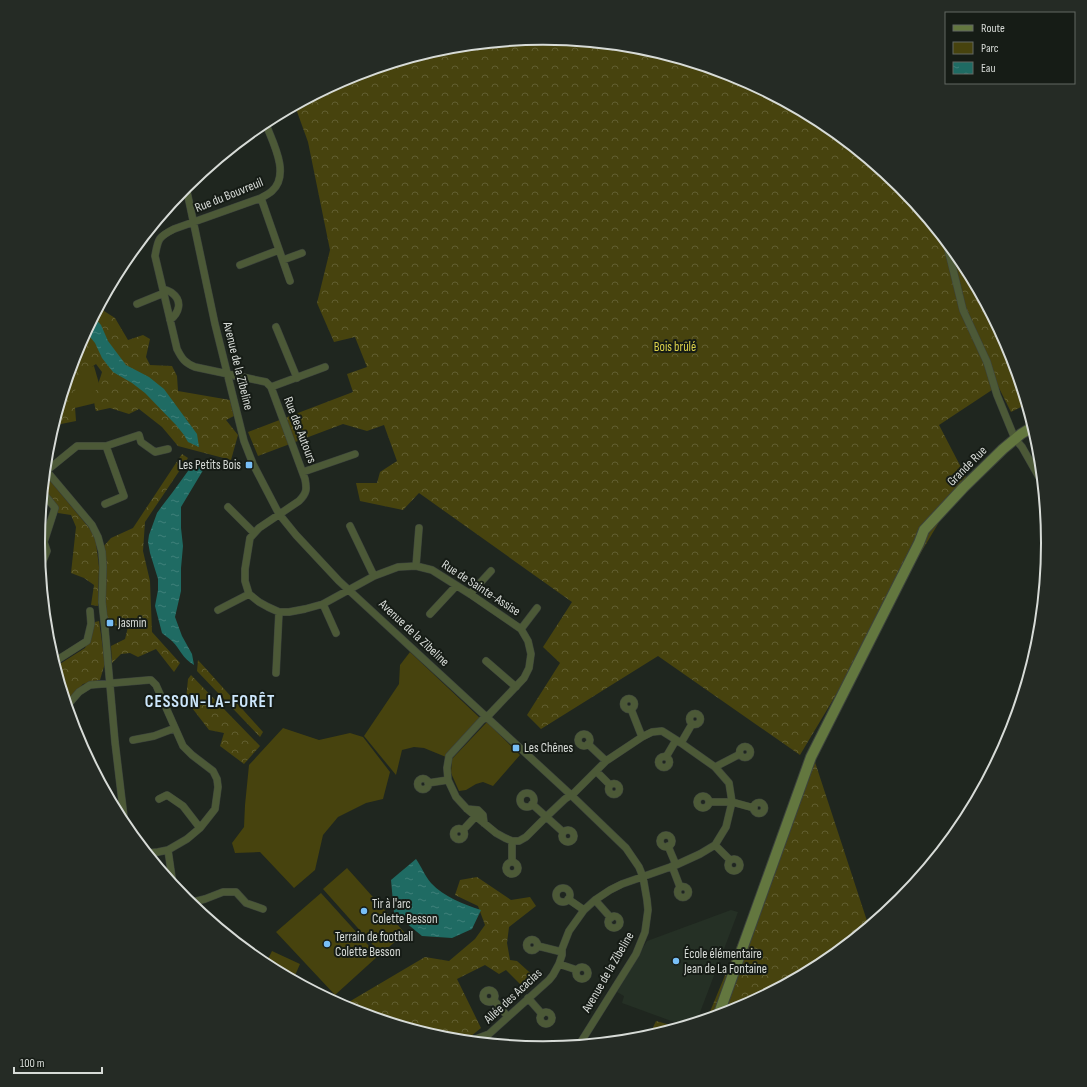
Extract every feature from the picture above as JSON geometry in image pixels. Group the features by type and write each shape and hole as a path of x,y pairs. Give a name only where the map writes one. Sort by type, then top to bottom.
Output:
{"main road":[{"name":"Grande Rue","path":"720,1009 811,757 924,530 962,488 1015,438 1028,429"}],"street":[{"name":"Rue du Bouvreuil","path":"164,291 155,256 158,241 164,234 174,229 261,198 273,190 280,178 280,169 278,159 267,129"},
{"name":"Avenue de la Zibeline","path":"188,195 246,448 279,514 296,535 339,581 571,795 626,848 639,867 643,877 648,910 645,932 636,954 582,1040"},
{"path":"261,198 290,280"},
{"path":"240,266 280,250"},
{"path":"283,260 302,253"},
{"path":"949,255 963,310 987,362 997,395 1015,438 1022,447 1037,474"},
{"path":"137,304 164,291 172,292 178,299 179,309 176,315 170,320"},
{"name":"Rue des Autours","path":"164,291 177,349 182,358 188,364 195,367 266,382 271,388 303,472 307,488 304,496 254,533"},
{"path":"276,327 296,378"},
{"path":"271,388 325,367"},
{"path":"51,467 77,446 106,446 139,435 141,442 155,452 168,448"},
{"path":"105,504 124,496 106,446"},
{"path":"303,472 355,454"},
{"path":"50,475 88,520 98,537 102,552 102,602 115,742 123,811"},
{"path":"45,538 55,508 47,498"},
{"path":"228,507 254,533 250,538 245,569 245,581 249,594 259,602 279,612 276,673"},
{"path":"350,526 374,576"},
{"path":"416,566 419,528"},
{"path":"45,545 47,551 45,555"},
{"name":"Rue de Sainte-Assise","path":"279,612 305,610 323,604 374,576 398,567 416,566 432,570 521,629 528,641 531,654 529,668 524,678 516,687 487,717 482,720 449,756 447,768 448,780"},
{"path":"470,594 490,571"},
{"path":"430,614 456,586"},
{"path":"218,610 249,594"},
{"path":"323,604 336,633"},
{"path":"521,629 537,608"},
{"path":"59,659 87,642 91,624 90,611"},
{"path":"486,661 516,687"},
{"path":"70,702 79,692 90,685 151,680 156,685 183,746 213,771 217,779 218,787 215,809 200,828 187,839 168,850 153,852"},
{"path":"630,709 642,737"},
{"path":"666,757 692,724"},
{"path":"134,740 154,736 175,728"},
{"path":"428,783 448,780 456,797 467,809 496,833 512,841 519,840 526,837 606,761 642,737 652,732 662,731 679,741 715,767 729,784 732,802 726,828 715,845 730,860"},
{"path":"588,744 606,761"},
{"path":"715,767 740,754"},
{"path":"596,771 610,785"},
{"path":"159,799 167,795 183,806 200,828"},
{"path":"709,802 732,802 754,808"},
{"path":"532,804 563,832"},
{"path":"467,809 478,810 483,815 484,823"},
{"path":"463,830 476,816"},
{"path":"512,841 512,862"},
{"name":"Allée des Acacias","path":"478,1038 489,1034 549,980 559,964 562,949 569,931 584,910 595,900 610,890 674,866 715,845"},
{"path":"668,846 680,887"},
{"path":"168,850 172,875"},
{"path":"196,901 223,892 236,892 246,903 263,909"},
{"path":"568,899 584,910"},
{"path":"595,900 610,918"},
{"path":"538,946 562,952"},
{"path":"559,964 577,970"},
{"path":"528,998 542,1014"},
{"path":"494,1000 508,1017"}],"shaded area":[{"path":"731,910 738,912 698,1018 678,1024 622,1003 624,996 617,992 647,941"}],"green space":[{"name":"Bois brûlé","path":"544,45 609,49 673,62 704,71 764,96 793,112 847,148 872,169 896,191 939,240 975,294 991,323 1016,383 1023,406 1011,412 998,386 939,425 966,477 800,755 658,656 541,729 527,715 560,663 543,647 572,602 419,493 403,510 360,501 356,483 377,483 380,472 397,461 384,425 367,431 343,424 258,456 248,432 353,392 347,374 367,367 355,337 334,342 317,303 330,250 308,142 297,111 323,96 383,71 414,62 478,49"},
{"path":"104,309 104,311 115,318 128,340 143,335 150,339 146,357 150,365 172,366 177,376 178,391 230,400 234,416 226,420 238,435 231,460 178,446 162,427 139,409 129,414 110,408 96,411 94,400 102,372 96,364 83,373 74,393 76,421 60,425 71,383 96,323"},
{"path":"94,366 104,401 75,408 69,388 76,370"},
{"path":"182,454 188,458 145,522 143,551 150,581 152,632 180,663 174,672 156,649 138,657 130,653 121,654 112,663 111,646 125,639 128,627 107,625 103,547 111,538 133,528"},
{"path":"49,479 95,535 99,567 98,606 91,605 94,585 84,578 71,573 76,527 71,515 58,513 47,497"},
{"path":"99,621 105,663 100,680 83,684 70,700 60,664 85,648 95,622"},
{"path":"410,652 481,719 446,757 424,748 414,747 402,750 396,775 364,736 399,684 400,665"},
{"path":"198,660 263,732 260,737 197,671"},
{"path":"191,675 260,746 244,764 220,746 224,733 209,730 186,700 188,679"},
{"path":"487,722 520,755 493,786 483,782 466,790 459,791 451,773 452,759"},
{"path":"283,728 319,740 350,733 363,737 390,772 383,799 366,803 338,817 323,835 315,870 294,888 260,852 235,853 232,843 244,827 249,765"},
{"path":"814,759 867,922 847,939 793,975 764,991 709,1014"},
{"name":"Tir à l'arc Colette Besson","path":"347,868 405,933 381,954 323,889"},
{"path":"477,877 511,900 530,897 536,906 509,927 507,943 510,960 517,961 537,979 527,991 506,970 499,974 485,965 457,979 481,1028 470,1037 414,1025 383,1016 349,1002 425,957 449,961 475,939 485,925 478,906 455,895 460,880"},
{"name":"Terrain de football Colette Besson","path":"321,893 378,956 335,995 276,932"},
{"path":"272,951 300,964 295,976 268,959"},
{"path":"656,1021 671,1025 652,1030"}],"water":[{"path":"97,321 101,325 108,341 126,365 149,377 164,389 197,434 199,447 188,442 176,425 145,393 132,383 113,372 102,358 95,343 90,337"},
{"path":"196,462 203,464 205,467 181,507 183,546 181,591 175,617 182,636 192,654 194,665 184,657 172,641 162,633 155,606 158,590 158,579 148,542 157,513"},
{"path":"416,859 431,883 436,888 454,900 481,910 472,929 452,938 422,936 394,913 391,880"}],"place":[{"name":"Les Petits Bois","path":"249,465"},
{"name":"Jasmin","path":"110,623"},
{"name":"Les Chênes","path":"516,748"},
{"name":"Tir à l'arc Colette Besson","path":"364,911"},
{"name":"Terrain de football Colette Besson","path":"327,944"},
{"name":"École élémentaire Jean de La Fontaine","path":"676,961"}],"district":[{"name":"CESSON-LA-FORÊT","path":"210,702"}]}
